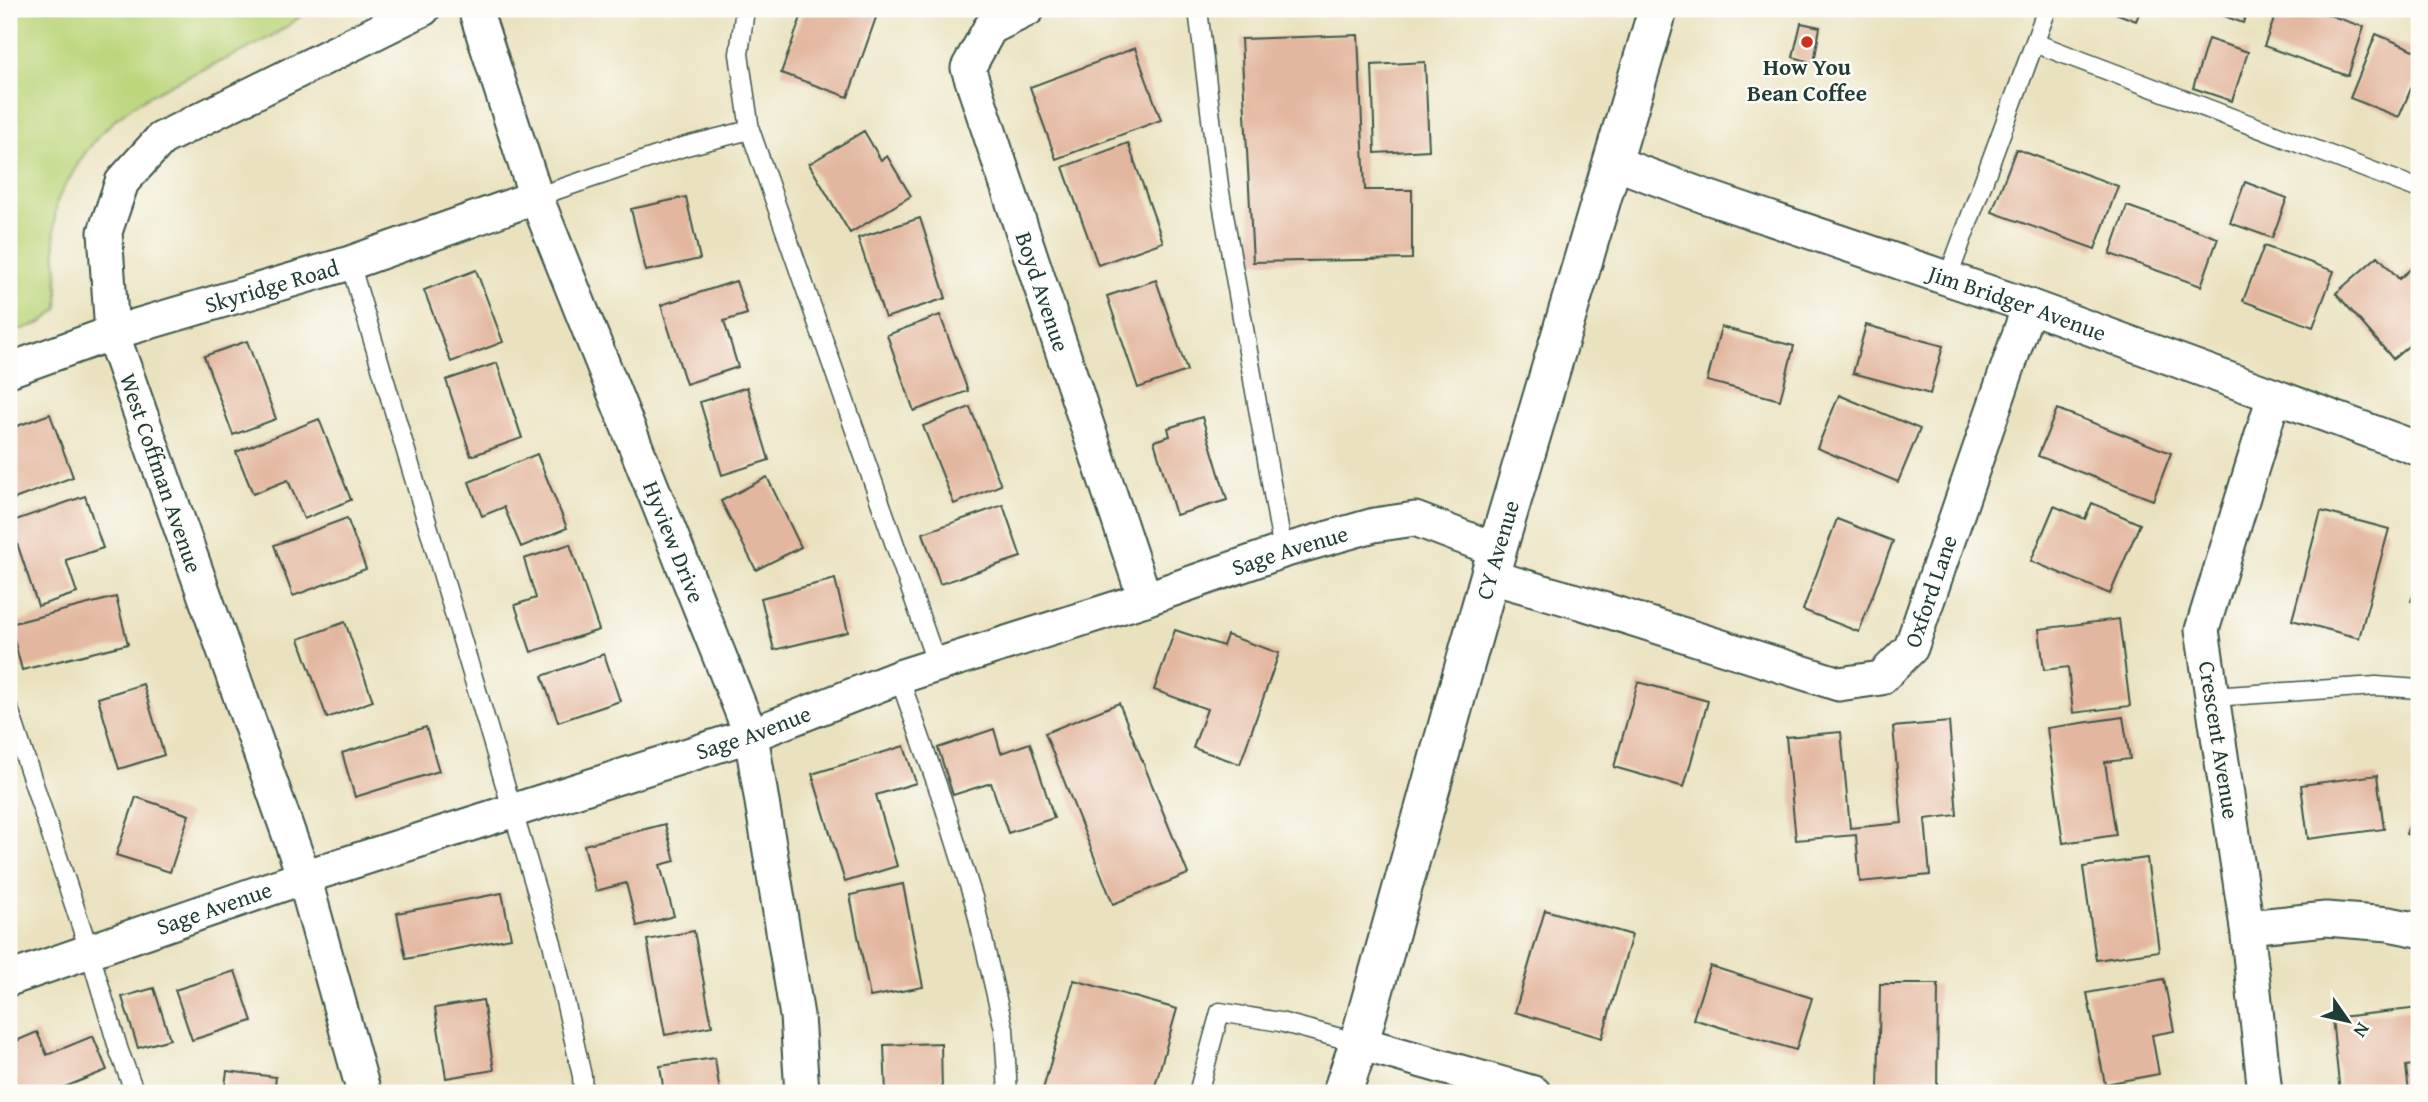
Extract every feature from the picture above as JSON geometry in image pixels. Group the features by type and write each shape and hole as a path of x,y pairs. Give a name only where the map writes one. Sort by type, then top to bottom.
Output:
{"main road":[{"name":"CY Avenue","path":"1342,1093 1359,1043 1494,564 1658,9"}],"street":[{"name":"West Coffman Avenue","path":"364,1093 304,877 112,333 105,232 122,182 161,139 423,9"},
{"name":"Hyview Drive","path":"475,9 536,197 751,735 797,1016 802,1093"},
{"name":"Boyd Avenue","path":"1028,9 990,27 968,68 1145,599"},
{"name":"Jim Bridger Avenue","path":"1612,162 1947,280 2029,306 2419,449"},
{"name":"Skyridge Road","path":"9,370 112,333 350,262 536,197"},
{"name":"Oxford Lane","path":"1494,564 1583,603 1839,684 1881,678 1911,648 2029,306"},
{"name":"Crescent Avenue","path":"2265,1093 2247,927 2202,630 2274,396"},
{"name":"Sage Avenue","path":"9,979 304,877 751,735 899,677 1145,599 1283,551 1374,525 1415,519 1494,564"},
{"path":"2247,927 2326,919 2389,924 2419,930"},
{"path":"1359,1043 1534,1093"}],"lane":[{"path":"745,9 739,54 750,130 937,665"},
{"path":"1198,9 1219,186 1283,551"},
{"path":"1947,280 2047,9"},
{"path":"2035,43 2419,189"},
{"path":"536,197 686,146 750,130"},
{"path":"350,262 552,943 582,1076 583,1093"},
{"path":"899,677 974,901 1004,1029 1008,1093"},
{"path":"2212,697 2376,686 2419,689"},
{"path":"9,709 89,950 119,1051 135,1093"},
{"path":"1198,1093 1220,1012 1280,1021 1359,1043"}],"green space":[{"path":"9,9 309,9 280,31 249,49 153,93 124,113 98,137 75,169 57,202 54,229 58,309 41,323 9,333"}],"building":[{"path":"804,9 879,9 848,97 781,73"},
{"path":"2105,9 2141,9 2136,21"},
{"path":"2205,9 2248,9 2243,23"},
{"path":"2278,9 2312,9 2364,27 2348,76 2264,46"},
{"name":"How You Bean Coffee","path":"1801,23 1820,27 1814,63 1793,57"},
{"path":"2376,34 2419,52 2419,79 2416,77 2399,117 2350,98"},
{"path":"1358,35 1365,190 1412,190 1412,259 1253,262 1241,39"},
{"path":"2208,39 2248,52 2232,101 2193,88"},
{"path":"1135,48 1161,120 1056,159 1030,87"},
{"path":"1425,62 1429,150 1375,153 1372,65"},
{"path":"864,131 881,160 887,156 911,196 850,233 809,164"},
{"path":"1128,143 1163,242 1098,265 1063,167"},
{"path":"2016,149 2118,186 2095,249 1992,212"},
{"path":"2245,182 2287,198 2272,238 2230,223"},
{"path":"686,197 700,259 646,271 631,209"},
{"path":"2127,206 2218,238 2201,286 2110,254"},
{"path":"920,218 946,298 885,318 858,238"},
{"path":"2264,246 2334,271 2313,327 2243,301"},
{"path":"2378,256 2399,279 2414,266 2419,272 2419,337 2393,359 2336,293"},
{"path":"476,270 503,342 451,362 424,290"},
{"path":"1156,280 1187,371 1138,388 1107,296"},
{"path":"736,281 747,314 724,321 738,367 686,384 661,305"},
{"path":"940,315 968,391 914,411 887,335"},
{"path":"1866,325 1943,346 1930,394 1853,373"},
{"path":"1721,327 1794,346 1780,400 1707,381"},
{"path":"247,341 276,419 233,435 204,356"},
{"path":"497,363 522,438 471,456 446,380"},
{"path":"747,387 769,460 722,475 700,402"},
{"path":"1839,395 1920,429 1898,482 1817,448"},
{"path":"970,407 1001,485 954,504 923,426"},
{"path":"2057,409 2171,453 2153,500 2038,456"},
{"path":"50,414 73,477 9,501 9,429"},
{"path":"1202,417 1227,500 1176,515 1154,441 1170,436 1168,428"},
{"path":"319,419 351,500 304,519 288,480 253,494 236,452"},
{"path":"537,454 567,528 521,547 504,507 482,516 469,482"},
{"path":"767,477 801,547 756,570 721,501"},
{"path":"85,496 103,548 66,560 77,593 38,606 10,522"},
{"path":"2092,503 2140,524 2110,594 2031,561 2054,506 2085,519"},
{"path":"1003,505 1021,557 940,584 923,533"},
{"path":"2321,511 2389,529 2359,638 2292,620"},
{"path":"347,518 366,569 293,596 274,545"},
{"path":"1837,519 1893,541 1859,632 1803,610"},
{"path":"570,544 599,630 531,652 515,605 536,598 524,559"},
{"path":"835,579 848,632 774,650 761,598"},
{"path":"2419,579 2419,604 2411,601"},
{"path":"116,597 128,644 22,670 10,624"},
{"path":"2119,619 2130,706 2073,713 2068,667 2044,670 2039,629"},
{"path":"345,622 373,701 327,718 299,639"},
{"path":"1175,630 1223,646 1227,635 1279,653 1240,764 1193,748 1207,709 1154,690"},
{"path":"604,654 620,701 558,722 542,676"},
{"path":"1638,682 1708,701 1684,787 1614,767"},
{"path":"143,684 164,755 119,769 98,698"},
{"path":"1119,703 1188,874 1113,904 1045,733"},
{"path":"2123,717 2130,759 2105,762 2116,835 2063,843 2047,728"},
{"path":"1949,722 1957,815 1925,819 1930,875 1860,882 1856,835 1796,840 1786,737 1841,732 1850,828 1902,823 1893,727"},
{"path":"426,727 439,771 355,797 342,753"},
{"path":"994,729 1001,753 1030,743 1054,818 1008,833 991,783 953,795 938,748"},
{"path":"904,746 916,783 876,795 897,866 845,882 812,774"},
{"path":"2377,775 2384,829 2308,839 2301,785"},
{"path":"136,797 189,815 170,872 116,855"},
{"path":"2419,799 2419,839 2406,834"},
{"path":"665,824 675,861 660,865 674,916 637,926 626,883 596,891 584,845"},
{"path":"2147,858 2159,951 2096,960 2083,867"},
{"path":"903,884 923,987 870,997 850,895"},
{"path":"502,893 511,938 406,959 397,913"},
{"path":"1545,910 1632,935 1602,1038 1515,1012"},
{"path":"694,931 712,1026 665,1035 647,940"},
{"path":"1710,966 1812,998 1796,1050 1693,1019"},
{"path":"235,971 252,1021 192,1040 175,990"},
{"path":"2164,979 2174,1031 2152,1035 2159,1074 2105,1084 2087,993"},
{"path":"1074,980 1177,1009 1153,1093 1042,1093"},
{"path":"1880,984 1938,984 1937,1093 1878,1093"},
{"path":"154,988 170,1039 138,1048 122,997"},
{"path":"483,1000 494,1070 446,1078 435,1008"},
{"path":"2419,1008 2419,1064 2406,1066 2409,1093 2340,1093 2332,1018"},
{"path":"37,1032 47,1055 93,1036 107,1070 50,1093 9,1093 9,1044"},
{"path":"941,1043 942,1093 886,1093 884,1045"},
{"path":"715,1058 720,1093 664,1093 660,1066"},
{"path":"227,1071 276,1077 274,1093 224,1093"}],"place":[{"name":"How You Bean Coffee","path":"1807,42"}]}
